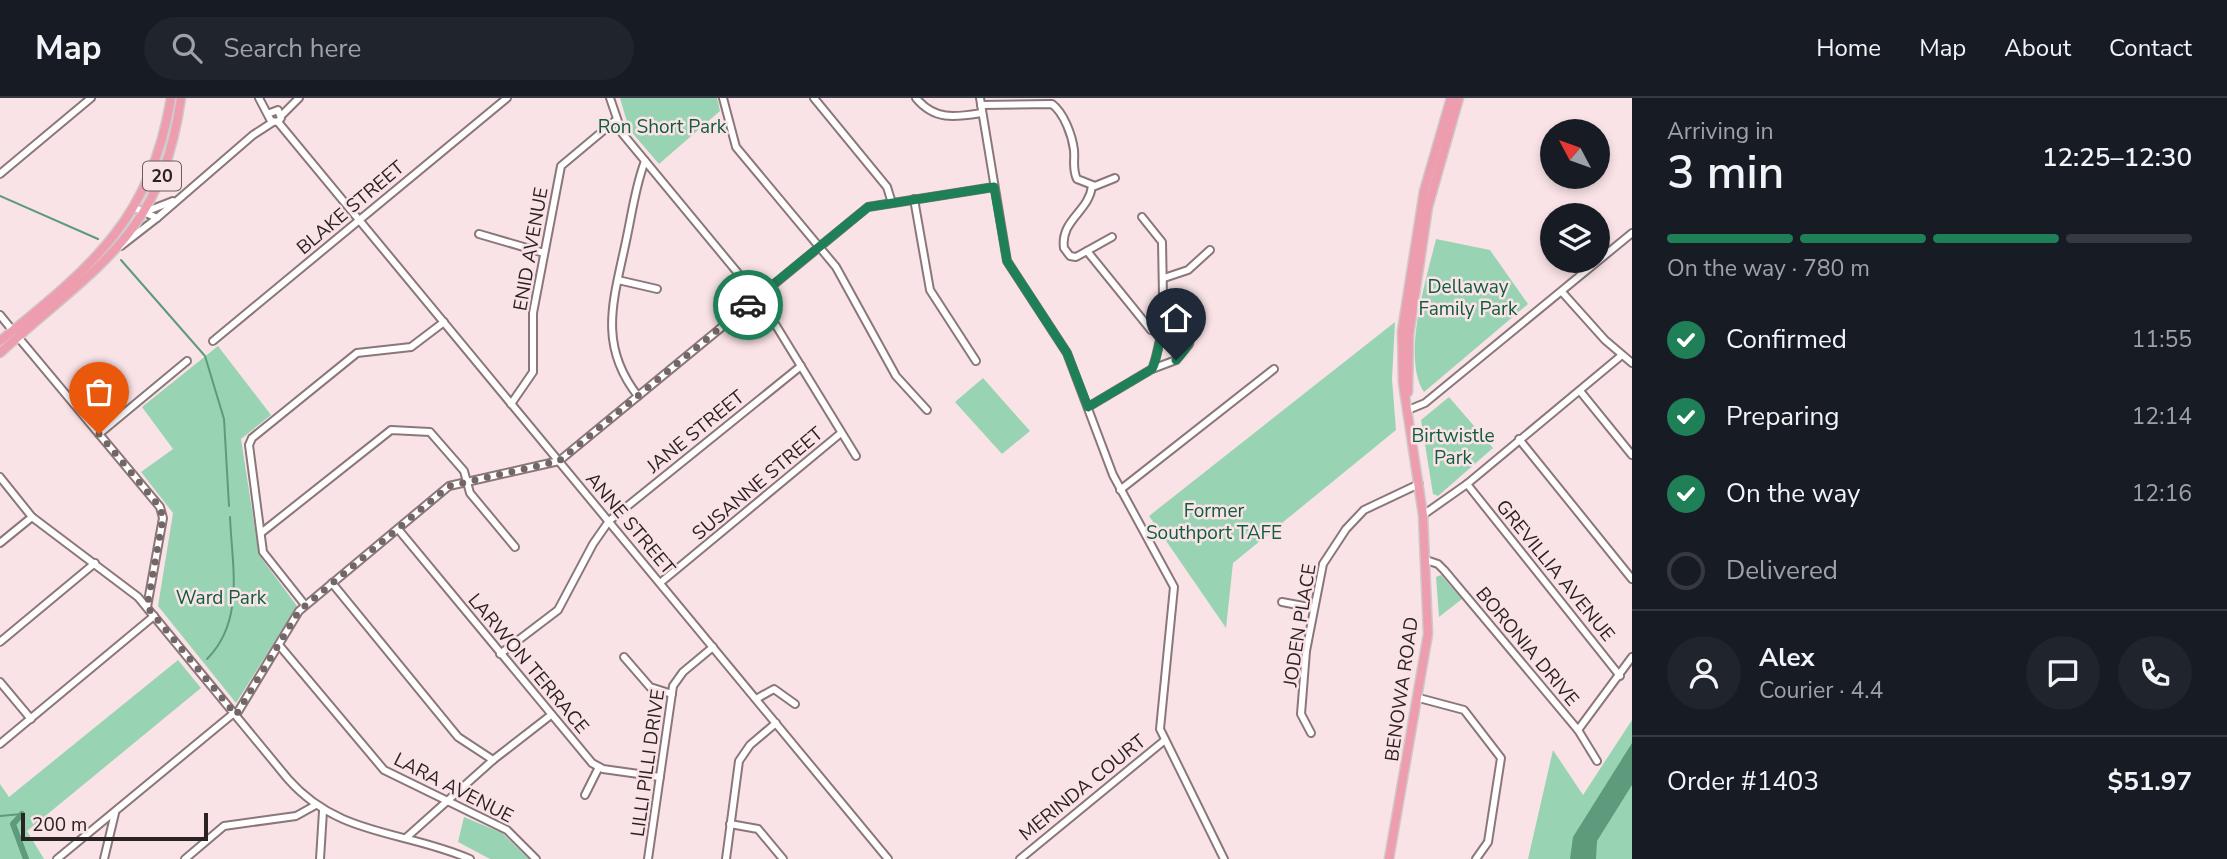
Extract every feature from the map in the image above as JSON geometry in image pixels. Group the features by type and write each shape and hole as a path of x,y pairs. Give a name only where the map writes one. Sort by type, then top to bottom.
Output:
{"main road":[{"name":"20","path":"0,353 15,334 84,270 114,237 135,208 158,158 171,98"},
{"name":"20","path":"0,341 15,334 97,271 121,246 145,212 164,170 181,98"},
{"name":"BENOWA ROAD","path":"1388,858 1419,698 1428,634 1423,515 1403,383 1402,341 1408,275 1426,182 1451,98"},
{"name":"BENOWA ROAD","path":"1408,406 1409,335 1428,207 1459,98"}],"street":[{"path":"0,174 91,98"},
{"name":"ANNE STREET","path":"260,98 888,859"},
{"path":"121,246 298,98"},
{"name":"BLAKE STREET","path":"213,341 507,98"},
{"path":"610,98 622,133 757,297 856,456"},
{"path":"723,98 736,147 843,277 896,376 927,411"},
{"path":"814,98 887,187 892,203"},
{"path":"916,98 929,111 941,116 982,113"},
{"path":"1115,178 1092,186 1083,184 1075,175 1073,147 1063,118 1052,104 981,102 1007,261 1067,353 1120,490 1174,587 1160,715 1165,740 1224,859"},
{"name":"ENID AVENUE","path":"511,404 533,372 533,313 561,166 616,120"},
{"path":"638,396 621,372 613,342 611,317 645,161"},
{"path":"1092,186 1089,201 1067,225 1063,239 1064,248 1072,257 1112,237"},
{"path":"57,859 235,714 305,605 449,486 467,480 538,468 559,461 865,209 994,187"},
{"path":"915,199 930,290 976,361"},
{"path":"145,212 174,200"},
{"path":"135,208 157,218"},
{"path":"1142,217 1162,242 1164,308 1169,318"},
{"path":"1408,406 1425,403 1632,233"},
{"path":"479,234 486,239 544,253"},
{"path":"1164,278 1188,270 1210,250"},
{"path":"1087,251 1151,330 1161,333"},
{"path":"618,280 657,289"},
{"path":"1562,292 1632,363"},
{"path":"1088,407 1152,369 1176,360 1192,336 1195,321 1189,314 1179,311 1169,318 1161,333 1152,369"},
{"path":"0,315 160,507 163,518 147,607"},
{"path":"305,605 265,557 249,453 252,438 357,353 411,347 444,322"},
{"path":"1423,515 1467,484 1622,355"},
{"path":"99,434 187,361"},
{"name":"JANE STREET","path":"500,654 558,610 593,544 609,522 801,366"},
{"path":"1120,490 1274,369"},
{"path":"1580,391 1632,455"},
{"path":"261,533 391,430 430,432 464,471 470,493 515,547"},
{"name":"SUSANNE STREET","path":"660,583 841,433"},
{"path":"1519,439 1632,579"},
{"path":"0,477 32,517 127,587 147,607 288,779 314,806 348,823 407,838 470,859"},
{"name":"JODEN PLACE","path":"1311,733 1301,715 1306,651 1327,554 1353,519 1364,510 1419,484"},
{"name":"GREVILLIA AVENUE","path":"1467,484 1620,676"},
{"path":"0,543 32,517"},
{"name":"LARWON TERRACE","path":"398,529 588,759 599,767"},
{"name":"BORONIA DRIVE","path":"1426,560 1440,566 1578,730 1597,761"},
{"path":"0,642 95,563"},
{"path":"332,583 458,737 493,760"},
{"path":"1282,602 1314,608"},
{"path":"0,744 154,616"},
{"name":"LARA AVENUE","path":"279,645 384,771 507,830 536,859"},
{"name":"LILLI PILLI DRIVE","path":"648,859 672,694 679,676 713,647"},
{"path":"624,657 650,687 672,694"},
{"path":"1578,730 1632,657"},
{"path":"0,682 31,719"},
{"path":"756,699 774,689 795,704"},
{"path":"1419,698 1464,709 1501,758 1488,842 1476,859"},
{"path":"407,838 493,760 551,715"},
{"path":"726,859 741,757 776,723"},
{"name":"MERINDA COURT","path":"1020,859 1165,740"},
{"path":"585,795 599,767 660,777"},
{"path":"185,859 224,826 296,816 314,806"},
{"path":"104,859 115,811"},
{"path":"320,859 323,811"},
{"path":"730,824 758,830 783,859"}],"green space":[{"name":"Ron Short Park","path":"620,98 717,98 720,111 659,164 629,129"},
{"name":"Dellaway Family Park","path":"1436,239 1490,250 1528,304 1424,392 1418,377 1415,339 1422,295"},
{"name":"Former Southport TAFE","path":"1395,322 1392,379 1396,430 1233,563 1226,628 1149,516"},
{"name":"Ward Park","path":"218,346 271,415 241,439 259,555 297,606 236,703 158,606 173,513 141,472 173,449 142,407"},
{"path":"983,378 1030,431 1002,454 955,402"},
{"name":"Birtwistle Park","path":"1449,397 1493,448 1438,496 1433,494 1421,420"},
{"path":"1441,575 1462,599 1439,617 1436,577"},
{"path":"178,660 201,688 27,831 44,859 0,859 0,784 9,797"},
{"path":"1632,720 1632,859 1528,859 1553,750 1583,795"},
{"path":"464,817 502,833 529,859 490,859 458,842"}],"shaded area":[{"path":"1632,743 1632,785 1597,841 1596,859 1570,859 1573,837"}],"waterway":[{"path":"0,196 98,239"},
{"path":"121,260 205,356 224,419 229,506"},
{"path":"207,659 219,644 232,610 234,573 230,517"},
{"path":"0,816 22,814"},
{"path":"22,814 13,824 26,859"}],"way so far":[{"path":"99,434 160,507 163,518 147,607 236,715 299,611 449,486 467,480 547,466 559,461 748,305"}],"route":[{"path":"748,305 868,207 994,187 1004,254 1067,353 1088,407 1152,369 1166,321 1175,313 1183,311 1195,321 1195,329 1189,344 1176,360"}]}
